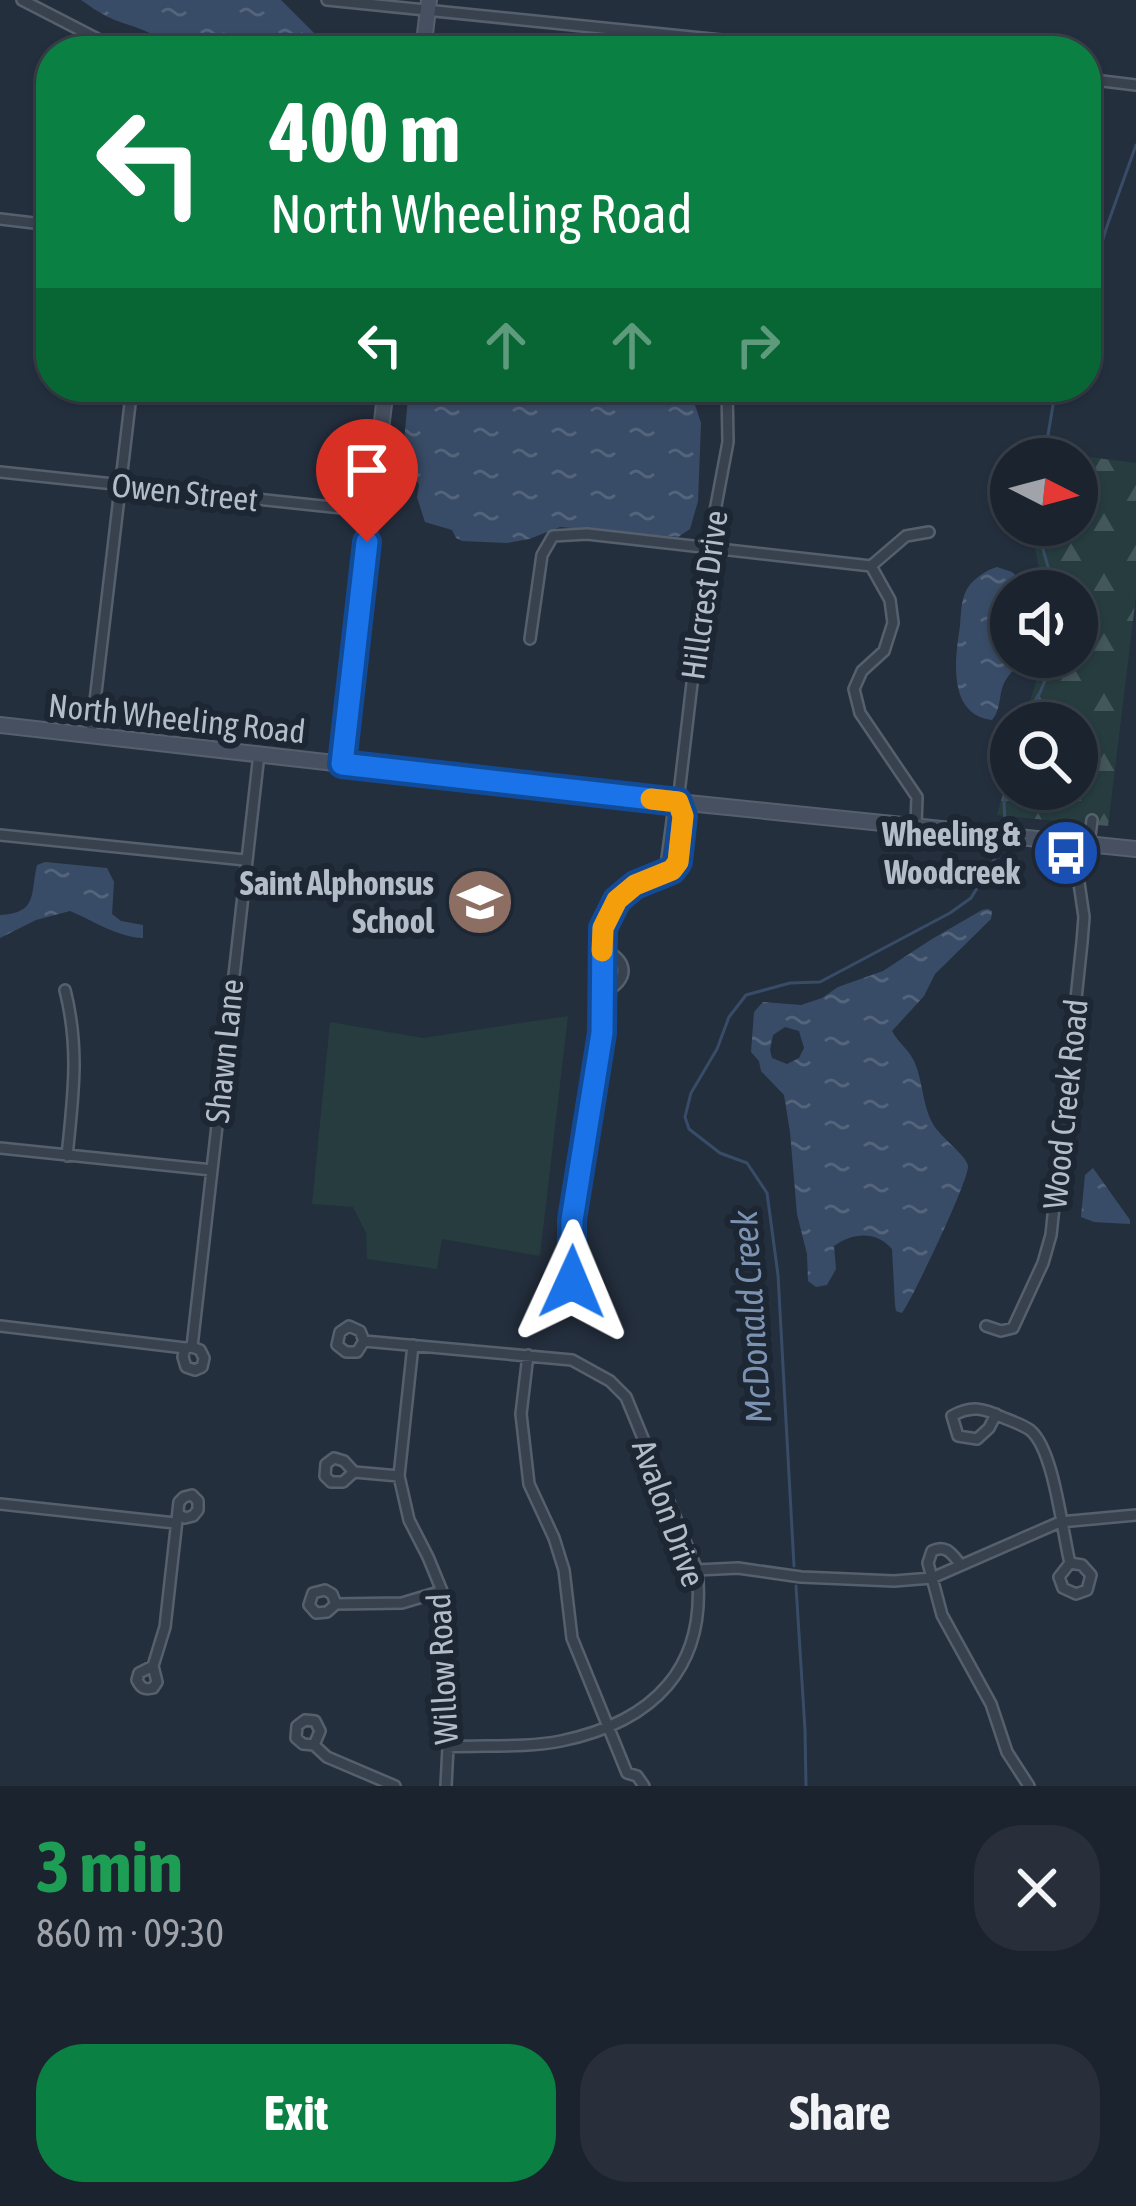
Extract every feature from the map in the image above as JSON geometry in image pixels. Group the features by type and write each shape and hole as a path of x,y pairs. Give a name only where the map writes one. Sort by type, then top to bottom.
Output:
{"main road":[{"path":"425,36 428,5"},
{"path":"342,764 384,402"},
{"name":"North Wheeling Road","path":"0,725 1136,849"}],"street":[{"path":"22,0 92,36"},
{"path":"327,0 428,5 698,36"},
{"path":"1101,81 1136,85"},
{"path":"0,219 36,223"},
{"path":"91,736 130,402"},
{"name":"Hillcrest Drive","path":"602,948 603,928 617,900 678,862 683,816 678,802 708,548 728,442 727,402"},
{"name":"Owen Street","path":"0,472 370,511"},
{"path":"530,639 542,555 554,536 587,534 871,566 906,536 929,532"},
{"path":"871,566 890,600 893,623 884,650 862,671 854,689 860,713 917,797 916,825"},
{"name":"Shawn Lane","path":"0,1326 188,1347 259,754"},
{"path":"1085,844 1092,820"},
{"path":"0,835 245,860"},
{"name":"Wood Creek Road","path":"986,1326 1013,1328 1048,1250 1082,942 1078,877 1085,844"},
{"path":"572,1282 572,1220 602,1033 602,994 602,948 617,955 622,977 618,986 602,994"},
{"path":"65,990 76,1067 67,1156"},
{"path":"0,1148 212,1170"},
{"name":"Avalon Drive","path":"364,1341 572,1360 610,1381 626,1397 697,1570 701,1601 687,1660 644,1708 609,1729 557,1742 448,1747"},
{"name":"Willow Road","path":"413,1345 399,1476 409,1520 442,1591 440,1678 448,1747 446,1786"},
{"path":"528,1355 521,1414 529,1484 564,1570 572,1638 626,1773 621,1786"},
{"path":"996,1414 976,1439 958,1436 952,1416 966,1408 985,1409 996,1414 1029,1430 1044,1447 1070,1563"},
{"path":"354,1472 399,1476"},
{"path":"0,1504 177,1519 164,1627 153,1666"},
{"path":"697,1570 738,1568 801,1577 894,1581 932,1577 1060,1522 1136,1515"},
{"path":"960,1564 947,1550 932,1551 928,1563 942,1615 992,1704 1007,1752 1028,1786"},
{"path":"336,1604 401,1603 442,1591"},
{"path":"314,1744 327,1757 395,1786"},
{"path":"626,1773 637,1775 644,1786"}],"green space":[{"path":"1098,458 1136,463 1136,596 1108,826 997,815 998,810 1098,810 1098,702 1030,702 1037,678 1098,678 1098,570 1040,570 1035,546 1098,546"},
{"path":"568,1016 540,1256 442,1239 437,1269 367,1259 366,1233 353,1207 312,1204 330,1022 423,1038"}],"water":[{"path":"81,0 281,0 317,36 154,36"},
{"path":"408,402 694,402 701,423 698,501 690,529 678,537 560,527 507,543 462,541 452,530 425,522 404,442"},
{"path":"997,567 1006,570 990,570 990,678 1007,678 999,702 990,702 990,719 967,708 956,668 965,593 989,570"},
{"path":"37,865 107,868 114,882 112,914 143,925 143,938 115,932 70,911 36,920 0,938 0,915 27,906"},
{"path":"982,910 992,911 991,919 935,974 924,996 892,1031 914,1061 933,1124 968,1166 950,1215 902,1313 895,1305 892,1249 871,1236 848,1238 834,1246 836,1269 827,1285 816,1287 808,1281 784,1095 761,1071 751,1052 754,1012 763,1002 801,1005 883,971","holes":["785,1027 799,1031 804,1048 799,1058 787,1064 772,1058 773,1035"]},
{"path":"1093,1168 1130,1224 1081,1217 1085,1175"}],"waterway":[{"name":"McDonald Creek","path":"1101,246 1136,145"},
{"name":"McDonald Creek","path":"1048,438 1054,402"},
{"name":"McDonald Creek","path":"1042,546 1049,570"},
{"name":"McDonald Creek","path":"1036,702 1046,678"},
{"name":"McDonald Creek","path":"1004,810 1005,823"},
{"name":"McDonald Creek","path":"794,1566 778,1275 767,1193 747,1163 720,1153 689,1129 685,1117 691,1093 729,1017 746,995 790,983 820,982 950,913 971,898 1003,845"},
{"name":"McDonald Creek","path":"796,1586 806,1786"}],"slow traffic":[{"path":"602,951 603,928 617,900 635,885 672,870 678,862 683,816 678,802 651,799"}],"place":[{"name":"Wheeling & Woodcreek","path":"1066,853"},
{"name":"Saint Alphonsus School","path":"480,902"}],"route":[{"path":"367,542 342,764 678,802 683,816 678,862 672,870 635,885 617,900 603,928 602,1033 572,1220 572,1282"}]}
